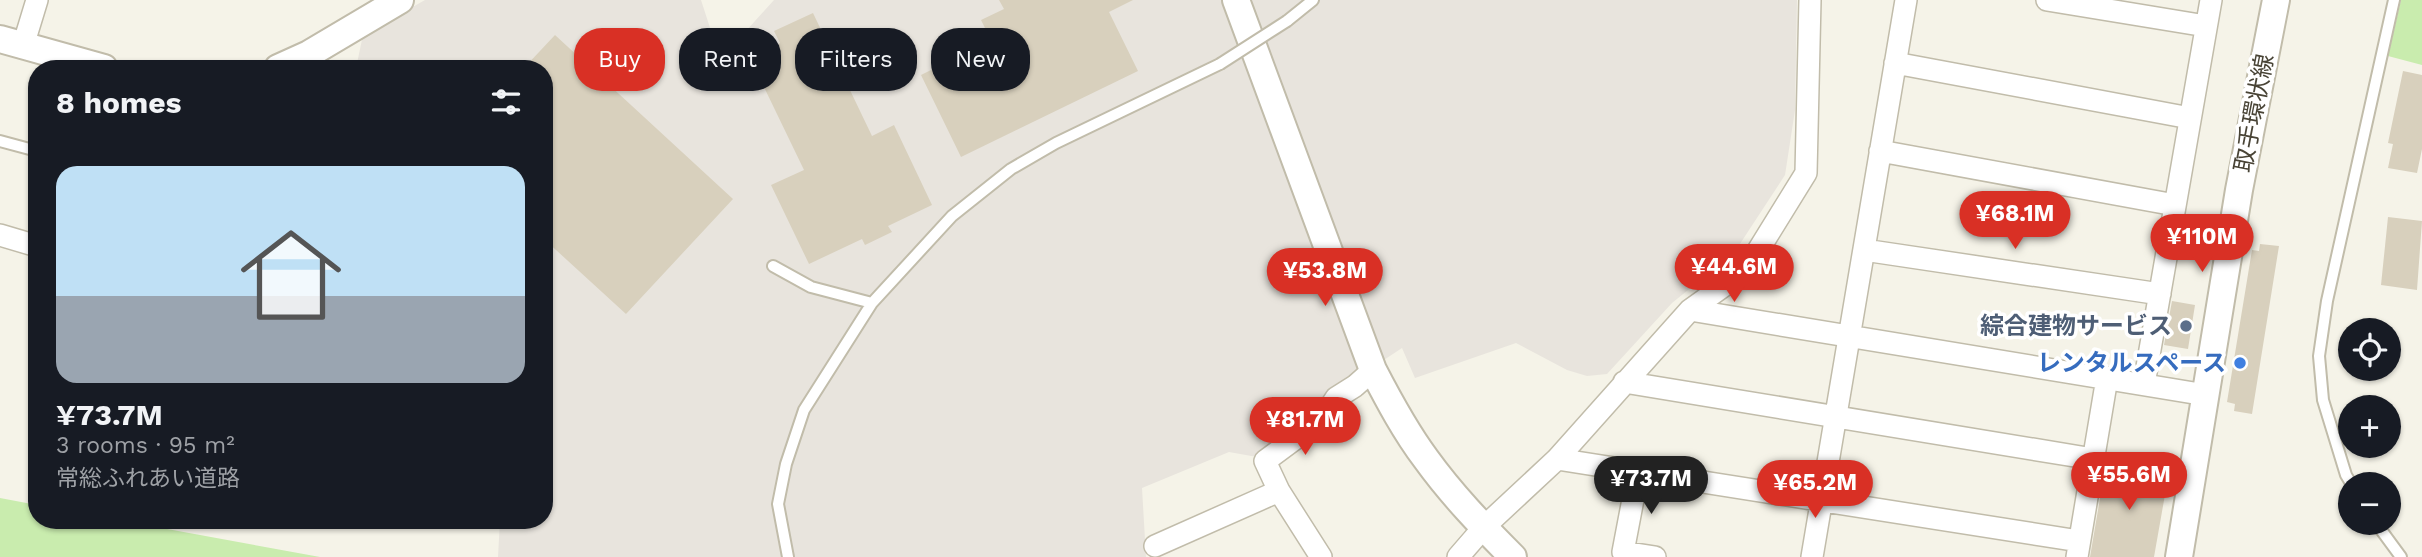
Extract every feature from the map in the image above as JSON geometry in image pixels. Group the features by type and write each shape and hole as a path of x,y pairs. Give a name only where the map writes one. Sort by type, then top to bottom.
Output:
{"street":[{"path":"37,0 12,43 75,60"},
{"path":"1236,0 1373,370 1425,459 1455,497 1513,557"},
{"path":"1458,557 1484,527 1557,459 1690,310 1746,270 1806,173 1810,0"},
{"path":"1812,557 1906,0"},
{"path":"2047,0 2206,26"},
{"path":"2144,384 2211,0"},
{"name":"取手環状線","path":"2179,557 2239,190 2276,0"},
{"path":"296,60 389,3"},
{"path":"1895,63 2190,118"},
{"path":"1880,151 2175,205"},
{"path":"0,235 28,243"},
{"path":"1864,250 2160,294"},
{"path":"1690,310 1849,334 2206,395"},
{"path":"1321,557 1279,491 1265,461 1323,418 1336,398 1373,370"},
{"path":"1557,459 1821,500 2078,549 2107,378"},
{"path":"1624,382 2094,459"},
{"path":"1638,473 1623,552 1655,557"},
{"path":"1155,546 1279,491"}],"lane":[{"path":"788,557 778,504 789,453 804,410 872,303 952,216 1011,169 1056,143 1220,64 1287,21 1313,0"},
{"path":"2345,472 2323,400 2319,356 2327,301 2394,0"},
{"path":"0,141 28,149"},
{"path":"773,266 811,287 872,303"},
{"path":"2385,535 2401,557"}],"shaded area":[{"path":"425,0 701,0 710,28 679,28 679,91 781,91 781,28 749,28 774,0 1797,0 1795,110 1785,175 1734,253 1672,303 1607,374 1587,376 1567,370 1516,343 1415,378 1402,348 1346,385 1315,415 1257,457 1229,452 1142,488 1146,557 498,557 500,529 553,529 553,60 358,60 363,35"}],"green space":[{"path":"2401,0 2422,0 2422,65 2388,56"},
{"path":"0,498 28,503 28,529 167,529 320,557 0,557"}],"building":[{"path":"999,0 1133,0 1109,12 1138,71 961,157 921,75 931,70 931,91 1030,91 1030,28 985,28 981,20 1004,9"},
{"path":"813,13 820,28 795,28 795,91 850,91 872,136 894,125 932,205 888,226 892,232 865,245 862,239 809,264 771,185 804,170 766,91 781,91 780,28"},
{"path":"555,35 574,53 574,91 616,91 733,199 626,314 553,247 553,60 532,60"},
{"path":"2403,71 2422,75 2422,149 2417,173 2388,168 2393,144 2388,143"},
{"path":"2388,217 2422,221 2417,290 2381,285"},
{"path":"2260,244 2279,246 2252,414 2234,411 2235,404 2227,402 2252,250 2259,251"},
{"path":"2172,301 2195,305 2188,349 2164,345"},
{"path":"2106,463 2169,472 2154,557 2090,557"}],"place":[{"name":"綜合建物サービス","path":"2186,326"},
{"name":"レンタルスペース","path":"2240,363"}]}
